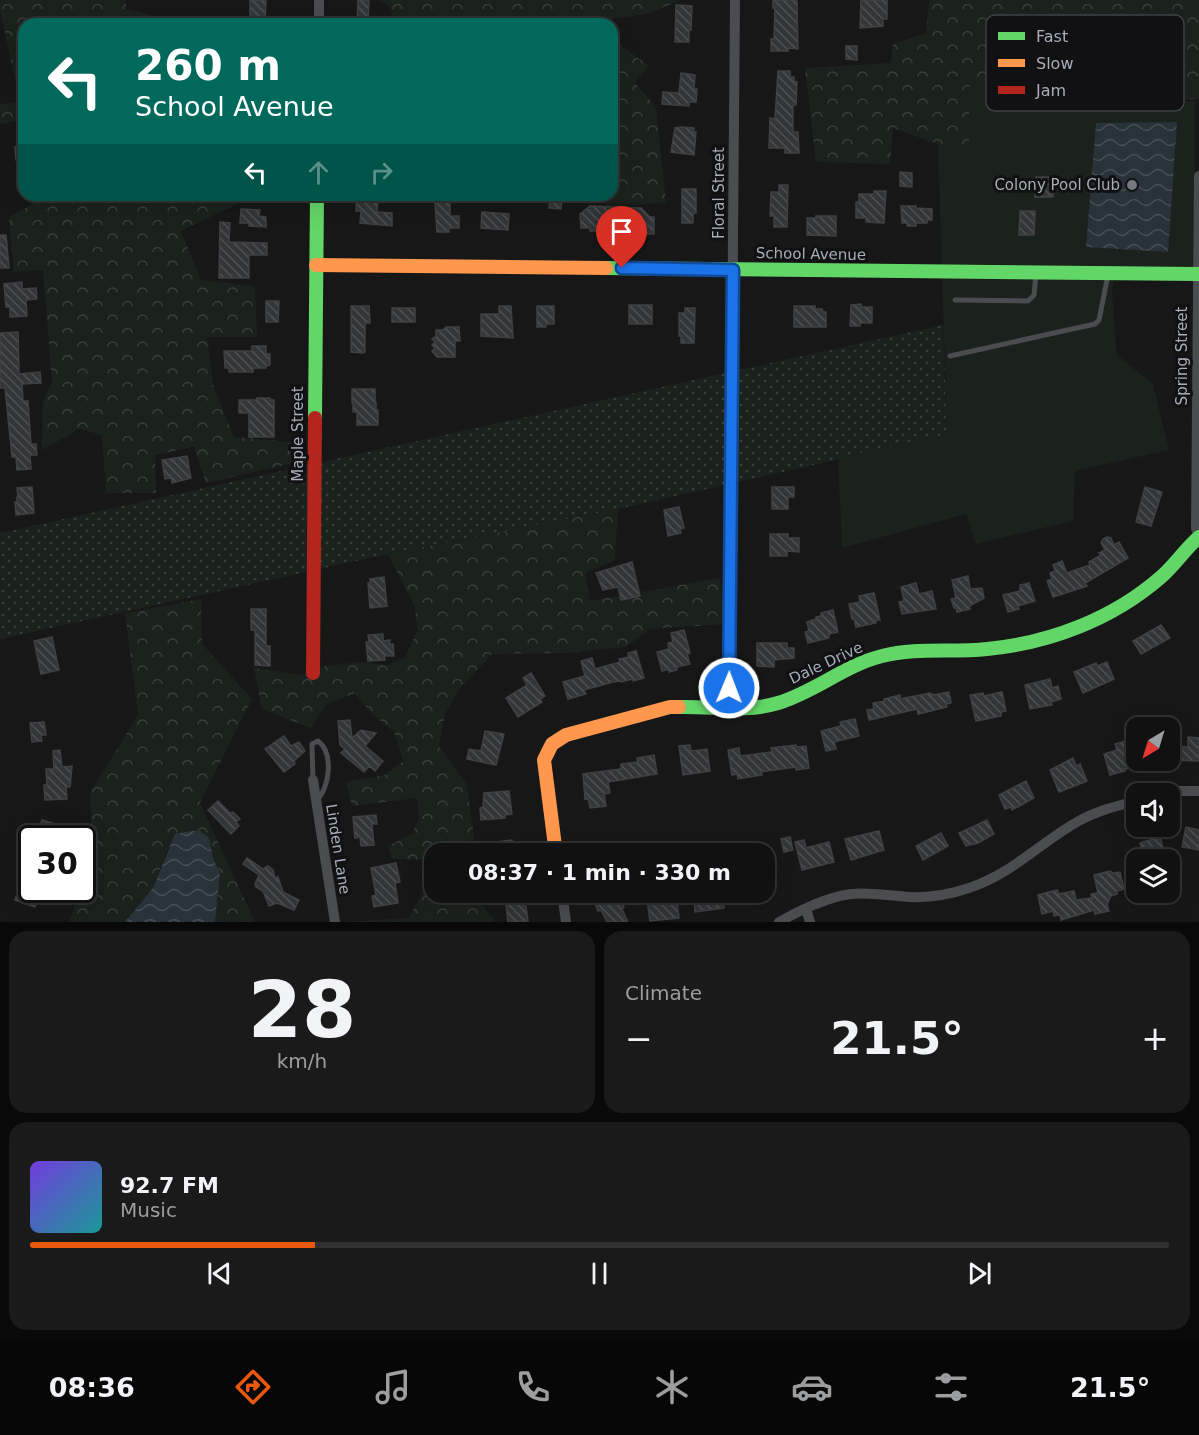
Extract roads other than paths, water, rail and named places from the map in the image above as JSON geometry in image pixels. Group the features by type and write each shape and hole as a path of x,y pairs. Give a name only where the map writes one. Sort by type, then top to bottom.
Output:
{"street":[{"path":"319,0 319,18"},
{"name":"Floral Street","path":"729,711 735,0"},
{"name":"Spring Street","path":"1199,176 1196,528 1199,537"},
{"name":"Maple Street","path":"313,673 317,201"},
{"name":"School Avenue","path":"316,265 1198,274"},
{"name":"Dale Drive","path":"555,843 544,760 557,739 580,730 670,707 729,711 778,703 808,690 840,671 887,655 915,651 997,648 1071,631 1136,597 1167,571 1199,537"},
{"name":"Linden Lane","path":"313,780 335,922"},
{"path":"1180,791 1199,791"},
{"path":"779,922 830,899 849,894 874,893 913,897 967,889 996,877 1079,821 1096,812 1126,804"},
{"path":"563,903 566,922"},
{"path":"806,909 810,922"}],"lane":[{"path":"955,300 1028,301 1034,295 1036,273"},
{"path":"950,356 1095,324 1099,320 1108,273"},
{"path":"313,780 312,744 318,741 324,745 327,759 327,782 322,795 316,801"}],"water":[{"name":"Colony Pool Club","path":"1177,122 1168,252 1086,247 1096,123"},
{"path":"200,831 209,838 213,858 220,873 215,922 125,922 153,888 175,834"}],"place":[{"name":"Colony Pool Club","path":"1132,185"}]}
